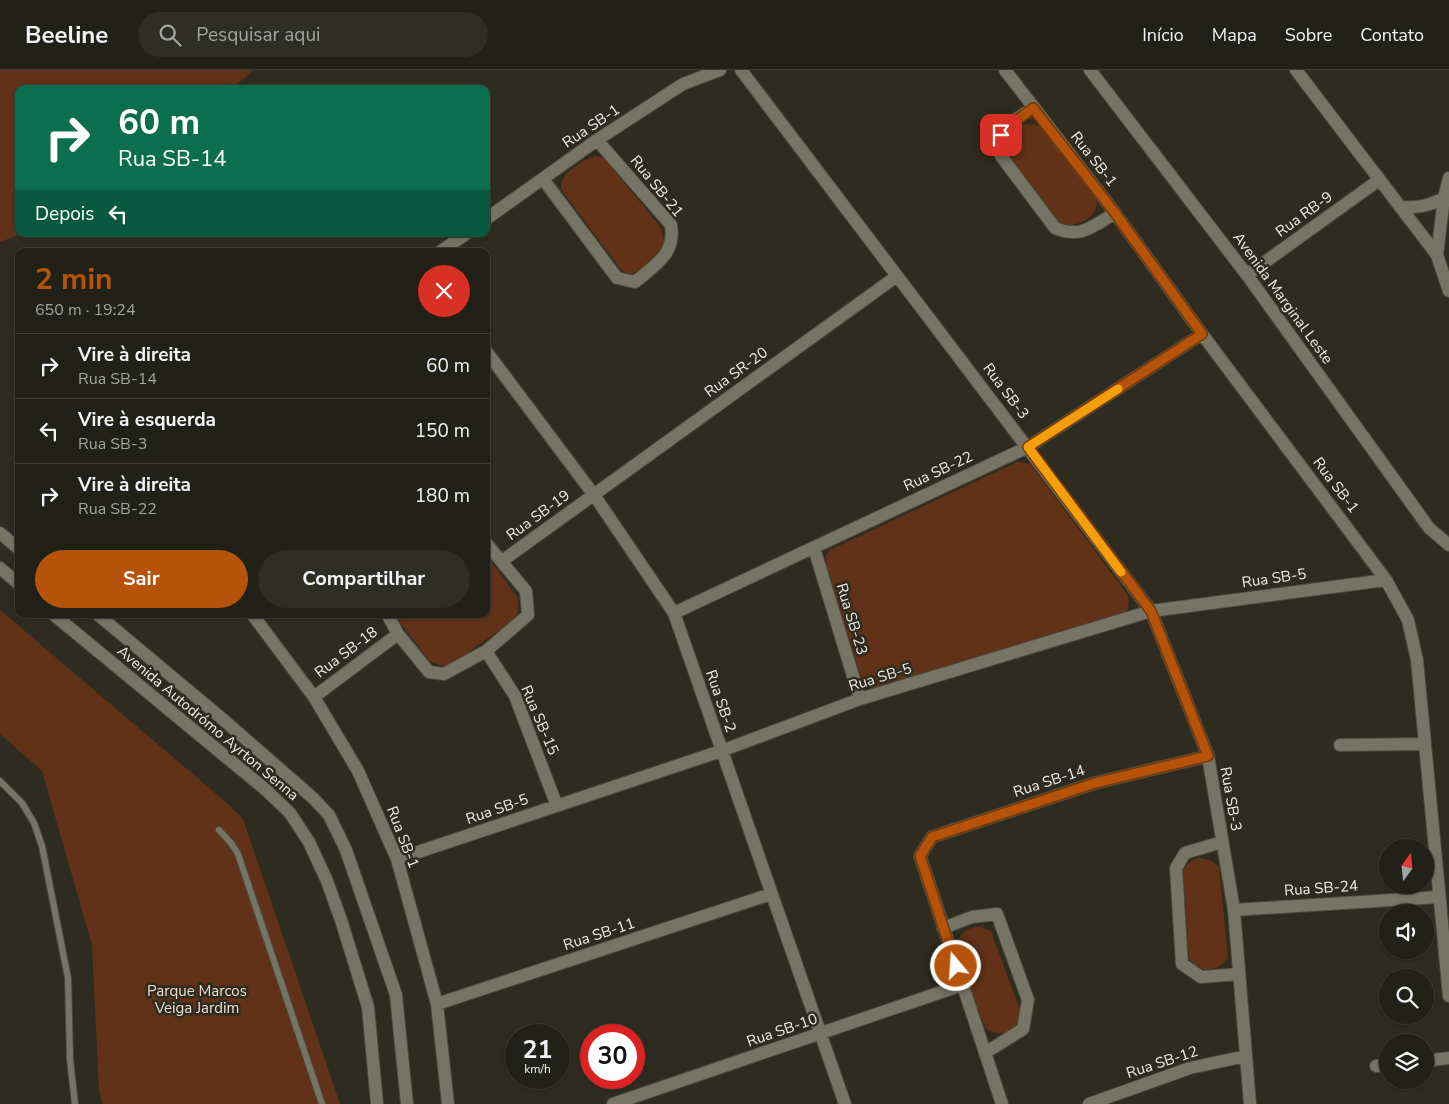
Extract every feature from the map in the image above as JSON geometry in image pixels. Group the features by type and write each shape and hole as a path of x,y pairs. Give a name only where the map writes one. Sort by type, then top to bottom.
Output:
{"street":[{"name":"Rua SB-1","path":"490,216 597,140 683,84 720,70"},
{"name":"Rua SB-3","path":"741,70 1151,611 1208,756 1234,910 1250,1104"},
{"name":"Rua SB-1","path":"1005,70 1115,213 1202,334 1386,580 1408,620 1417,660 1449,996"},
{"name":"Avenida Marginal Leste","path":"1090,70 1248,275 1429,528 1449,545"},
{"path":"1296,70 1437,256 1449,291"},
{"path":"1033,108 1008,127 1001,135 998,144 1001,156 1055,228 1080,233 1115,213"},
{"name":"Rua SB-21","path":"543,178 616,278 635,282 667,254 672,233 671,224 597,140"},
{"path":"1437,256 1444,198 1449,178"},
{"name":"Rua RB-9","path":"1248,275 1379,180"},
{"path":"1400,207 1414,208 1431,205 1444,198"},
{"path":"445,248 462,237"},
{"name":"Rua SR-20","path":"594,495 897,276"},
{"name":"Rua SB-22","path":"674,613 1028,447 1202,334"},
{"name":"Rua SB-2","path":"490,356 594,495 674,613 845,1104"},
{"name":"Rua SB-19","path":"502,561 594,495"},
{"path":"0,533 15,546"},
{"name":"Rua SB-19","path":"486,651 528,615 526,591 490,547"},
{"name":"Rua SB-23","path":"814,548 860,700"},
{"path":"0,568 15,581"},
{"name":"Rua SB-5","path":"397,859 721,751 860,700 1151,611 1386,580"},
{"name":"Avenida Autodrómo Ayrton Senna","path":"59,618 266,790 290,813 309,842 327,881 341,920 368,1007 377,1104"},
{"name":"Avenida Autodrómo Ayrton Senna","path":"102,618 219,716 313,798 329,815 346,850 396,995 407,1104"},
{"name":"Rua SB-1","path":"255,618 314,697 358,771 397,859 436,1004 448,1104"},
{"name":"Rua SB-18","path":"388,618 398,634 429,672 444,674 486,651"},
{"name":"Rua SB-18","path":"314,697 398,634"},
{"name":"Rua SB-15","path":"486,651 515,696 557,806"},
{"path":"1340,745 1425,744"},
{"name":"Rua SB-14","path":"943,928 920,856 932,837 1095,783 1208,756"},
{"name":"Rua SB-3","path":"1222,842 1185,853 1176,868 1182,964 1200,977 1239,974"},
{"name":"Rua SB-11","path":"436,1004 772,894"},
{"name":"Rua SB-24","path":"1234,910 1439,897"},
{"path":"985,1053 1023,1028 1028,1000 997,914 972,918 943,928 1002,1104"},
{"name":"Rua SB-10","path":"613,1104 962,985"},
{"name":"Rua SB-12","path":"1089,1104 1190,1068 1246,1056"},
{"path":"1434,1060 1449,1058"}],"lane":[{"path":"0,781 22,803 42,846 68,978 70,1059 76,1104"},
{"path":"219,830 231,842 238,854 322,1104"}],"green space":[{"path":"0,70 253,70 236,85 15,85 15,236 0,242"},
{"path":"1025,124 1036,125 1044,129 1096,199 1096,209 1087,219 1078,224 1070,225 1054,220 1003,151 1003,137 1006,133"},
{"path":"596,156 604,158 659,225 662,232 664,242 661,252 648,264 633,273 622,271 561,189 562,180 566,174 584,161"},
{"path":"1017,462 1031,465 1127,594 1129,604 1125,614 873,690 863,684 826,564 826,555 830,550"},
{"path":"490,560 517,597 519,606 516,617 449,666 429,661 397,618 490,618"},
{"name":"Parque Marcos Veiga Jardim","path":"0,610 228,804 243,819 340,1104 103,1104 99,1091 92,945 42,771 0,734"},
{"path":"1199,858 1210,860 1219,867 1228,957 1214,969 1198,967 1189,958 1183,869 1193,860"},
{"path":"975,927 991,931 1020,1010 1014,1028 1003,1033 997,1033 985,1028 956,946 959,939 968,929"}],"slow traffic":[{"path":"1118,389 1028,447 1121,572"}],"route":[{"path":"956,966 920,856 932,837 1095,783 1208,756 1151,611 1028,447 1202,334 1115,213 1033,108 1008,127 1001,135"}]}
